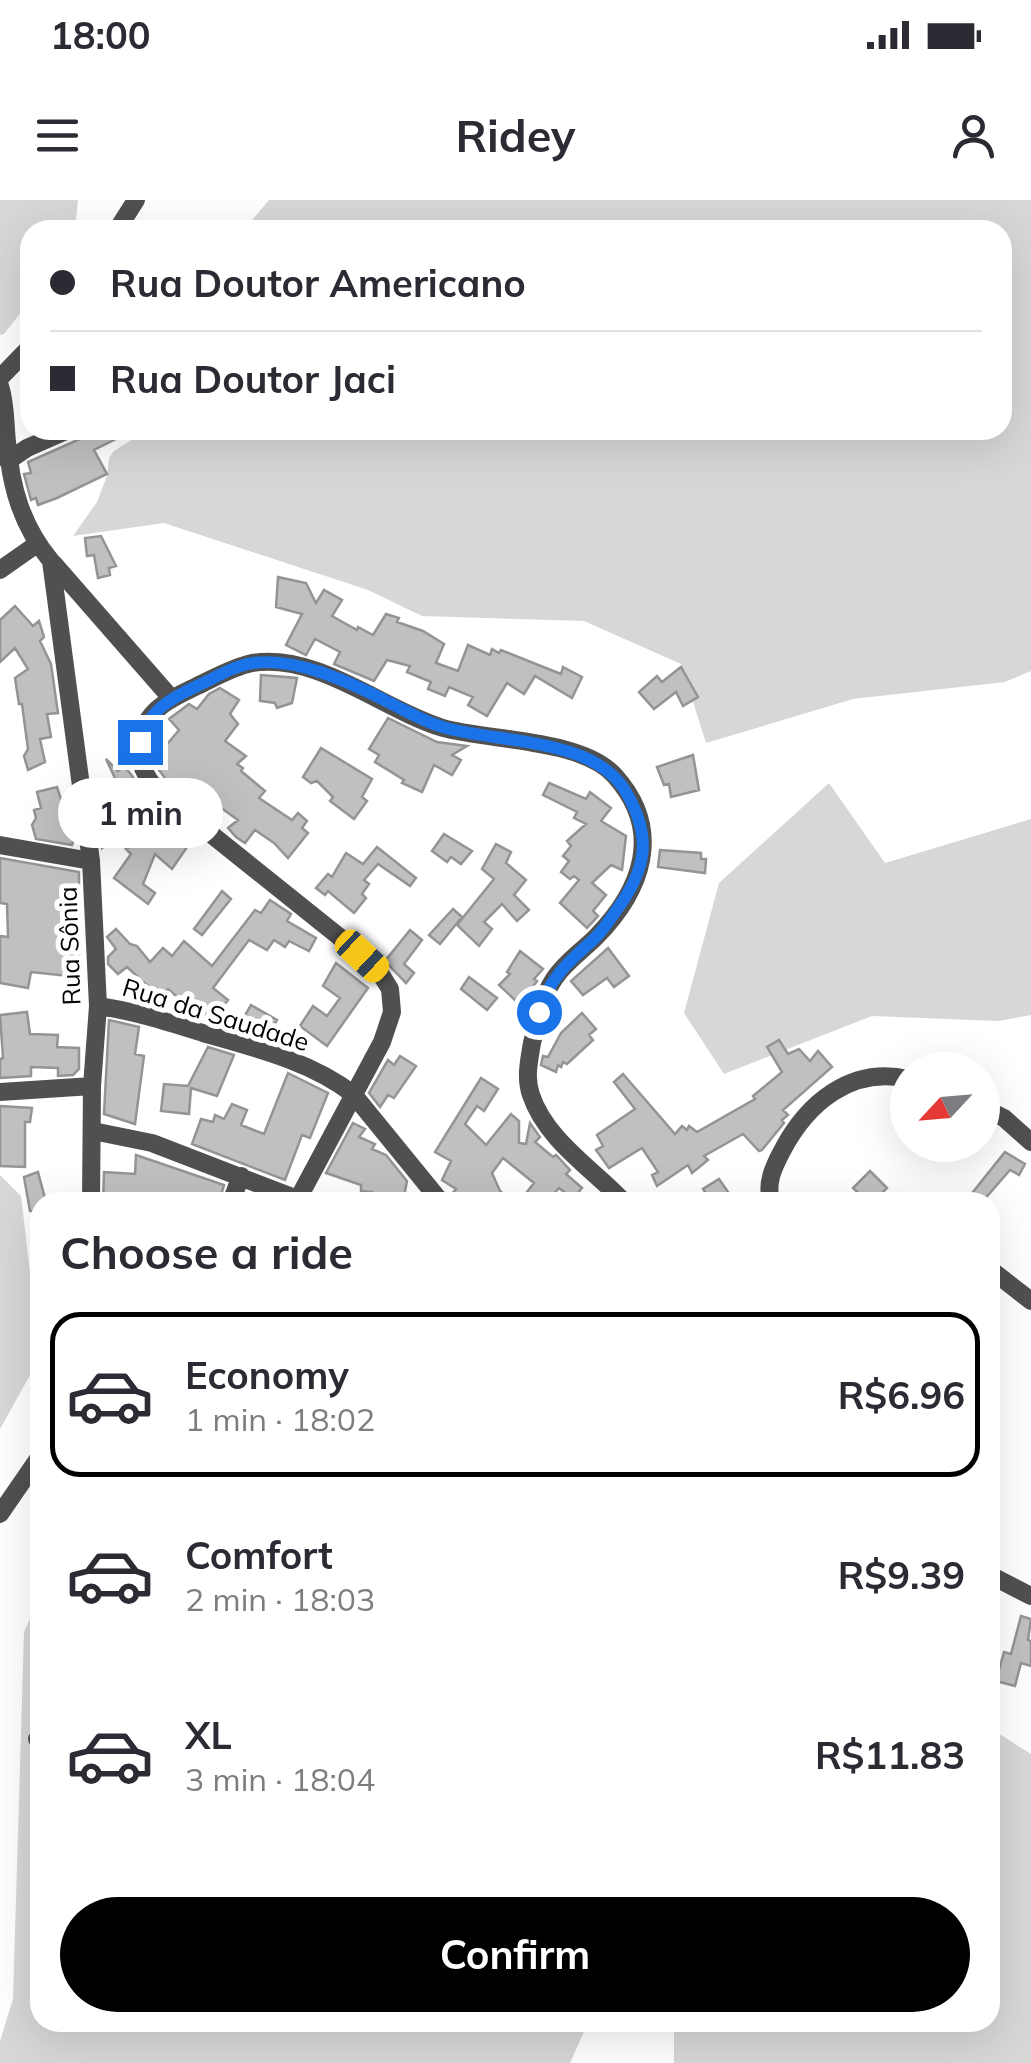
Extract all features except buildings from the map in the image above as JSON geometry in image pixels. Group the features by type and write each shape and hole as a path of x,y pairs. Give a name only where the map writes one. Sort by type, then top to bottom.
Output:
{"street":[{"path":"0,378 20,358"},
{"path":"0,386 17,504 37,544 171,698"},
{"path":"8,461 45,440"},
{"path":"0,570 37,544"},
{"name":"Rua Sônia","path":"52,562 91,861 98,1006 92,1086 91,1192"},
{"path":"307,1192 389,1022 393,1002 390,988 347,942 149,782 140,763 140,742 150,718 171,698 251,664 286,664 364,690 438,726 564,751 600,763 627,792 640,826 641,870 637,882 599,934 552,982 539,1012 527,1078 546,1124 614,1192"},
{"path":"0,845 91,861"},
{"name":"Rua da Saudade","path":"98,1006 141,1014 281,1056 336,1081 353,1094 433,1192"},
{"path":"768,1192 775,1165 792,1132 816,1105 833,1090 855,1080 890,1077"},
{"path":"0,1092 92,1086"},
{"path":"1000,1116 1031,1142"},
{"path":"92,1131 152,1143 281,1192"},
{"path":"235,1192 241,1176"},
{"path":"1000,1277 1031,1301"},
{"path":"0,1514 30,1470"},
{"path":"1000,1580 1031,1596"}],"shaded area":[{"path":"0,200 78,200 76,220 20,220 20,314 0,335"},
{"path":"269,200 1031,200 1031,671 1005,682 853,699 706,743 681,664 584,621 422,616 368,590 164,523 73,536 97,502 109,458 131,440 1012,440 1012,220 252,220"},
{"path":"829,783 885,863 1031,819 1031,1015 999,1021 872,1016 724,1074 684,1013 719,883"},
{"path":"0,1175 21,1196 30,1272 30,1375 0,1429"},
{"path":"30,1619 30,2032 584,2032 570,2063 0,2063 0,2041 13,1999 24,1632"},
{"path":"1000,1734 1031,1754 1031,2063 674,2063 674,2032 1000,2032"}],"route":[{"path":"140,742 150,718 171,698 236,668 269,662 324,675 364,690 438,726 564,751 607,768 627,792 635,810 642,840 641,870 637,882 599,934 558,973 539,1012"}]}
